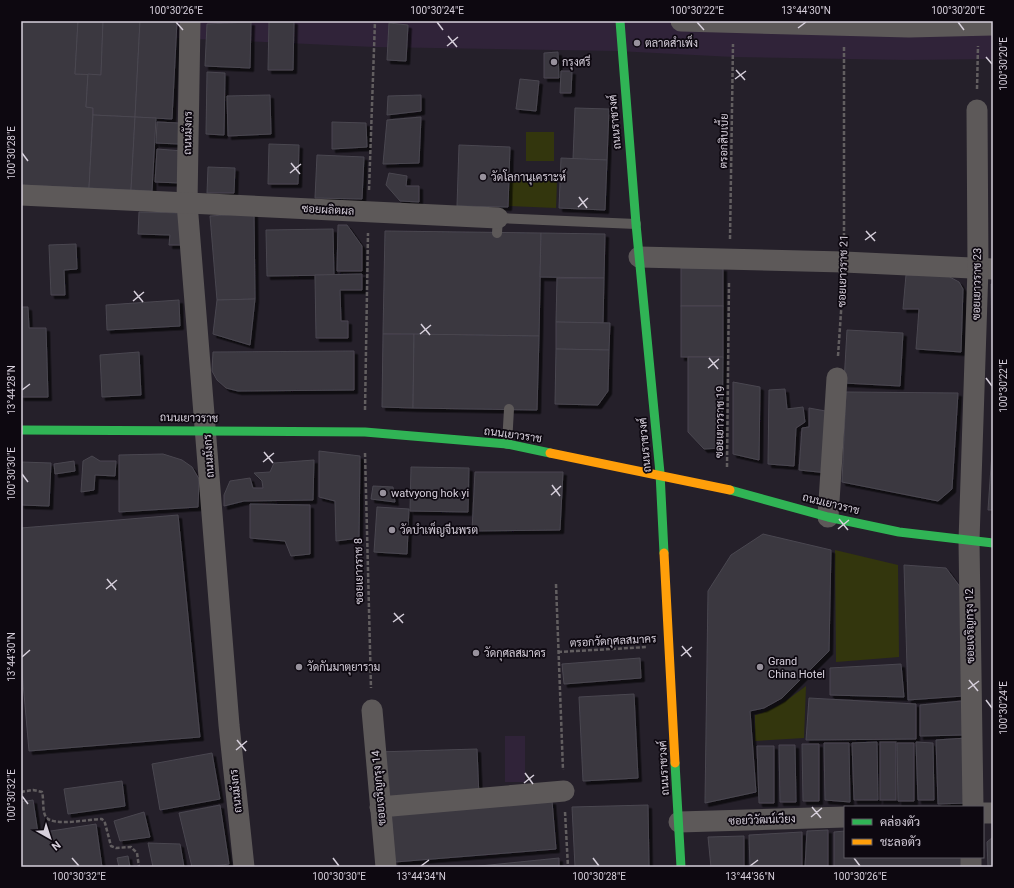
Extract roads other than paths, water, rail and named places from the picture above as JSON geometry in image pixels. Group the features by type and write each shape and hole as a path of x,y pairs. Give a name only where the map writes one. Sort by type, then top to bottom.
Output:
{"main road":[{"name":"ถนนราชวงศ์","path":"620,21 636,224 660,473 681,867"},
{"name":"ถนนเยาวราช","path":"21,430 365,432 507,444 660,473 727,489 828,517 898,532 993,543"}],"street":[{"name":"ถนนมังกร","path":"190,21 187,203 229,725 244,867"},
{"path":"681,21 909,27 985,25"},
{"name":"ซอยเยาวราช 23","path":"969,541 985,268 977,110"},
{"name":"ซอยผลิตผล","path":"21,195 187,203 498,225"},
{"path":"639,257 844,262 985,268"},
{"path":"828,517 837,378"},
{"name":"ซอยเจริญกรุง 12","path":"969,541 973,806"},
{"name":"ซอยเจริญกรุง 14","path":"372,710 386,867"},
{"path":"380,806 564,791"},
{"name":"ซอยวิวัฒน์เวียง","path":"679,822 844,817"}],"lane":[{"name":"ซอยผลิตผล","path":"498,225 636,224"},
{"path":"507,444 509,409"}],"place":[{"name":"ตลาดสำเพ็ง","path":"637,43"},
{"name":"กรุงศรี","path":"554,62"},
{"name":"วัดโลกานุเคราะห์","path":"483,177"},
{"name":"watvyong hok yi","path":"383,493"},
{"name":"วัดบำเพ็ญจีนพรต","path":"392,530"},
{"name":"วัดกุศลสมาคร","path":"476,653"},
{"name":"วัดกันมาตุยาราม","path":"299,667"},
{"name":"Grand China Hotel","path":"760,667"}]}
